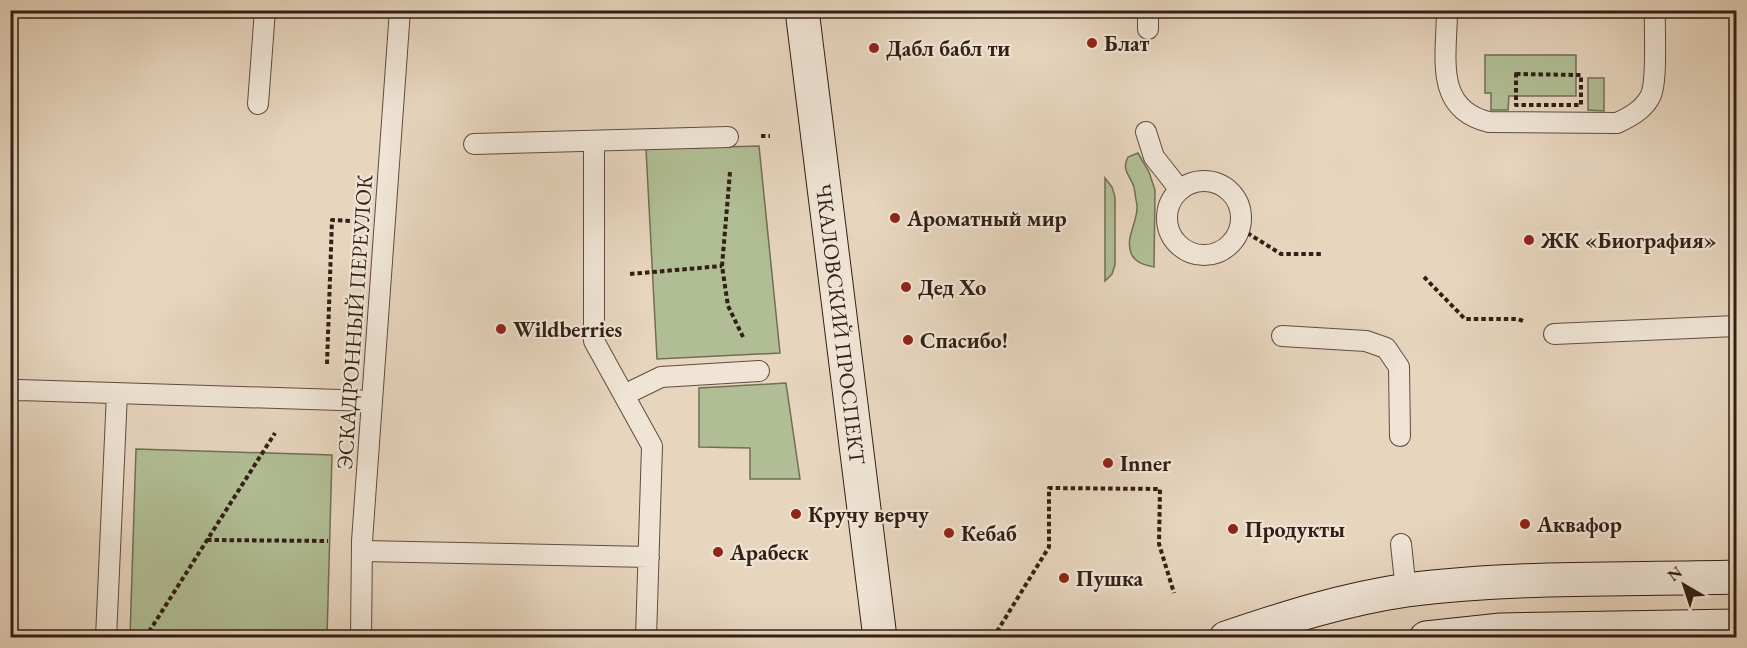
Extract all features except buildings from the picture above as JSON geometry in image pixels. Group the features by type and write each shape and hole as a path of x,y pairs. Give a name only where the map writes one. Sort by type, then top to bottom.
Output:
{"street":[{"name":"ЧКАЛОВСКИЙ ПРОСПЕКТ","path":"802,10 880,638"},
{"path":"1226,638 1317,608 1406,591 1493,583 1737,577"},
{"path":"1433,637 1501,630 1737,626"}],"lane":[{"path":"258,104 265,10"},
{"name":"ЭСКАДРОННЫЙ ПЕРЕУЛОК","path":"361,638 362,546 400,10"},
{"path":"1447,10 1446,78 1450,94 1459,107 1473,118 1489,122 1617,123 1644,106 1652,94 1654,10"},
{"path":"1146,132 1154,157 1180,190"},
{"path":"474,144 728,137"},
{"path":"594,141 594,341 652,446 646,638"},
{"path":"1205,181 1219,183 1230,190 1239,202 1242,215 1241,229 1234,241 1224,250 1211,255 1197,255 1184,250 1174,241 1168,228 1167,214 1171,201 1180,190 1191,183 1205,181"},
{"path":"1554,334 1737,326"},
{"path":"1282,336 1366,341 1386,348 1399,367 1400,436"},
{"path":"624,395 661,377 759,371"},
{"path":"10,391 372,401"},
{"path":"106,638 117,393"},
{"path":"1401,544 1406,591"},
{"path":"362,546 649,557"}],"path":[{"path":"728,137 730,174 722,266 728,306 759,371"},
{"path":"326,399 332,220 348,221"},
{"path":"1241,229 1281,254 1321,254"},
{"path":"594,277 722,266"},
{"path":"1424,277 1465,319 1518,319 1554,334"},
{"path":"145,638 297,398"},
{"path":"993,638 1049,547 1049,488 1160,489 1159,544 1173,593"},
{"path":"206,540 362,546"}],"green space":[{"path":"1485,55 1576,55 1576,96 1509,96 1508,110 1491,110 1491,93 1485,93"},
{"path":"1588,78 1604,78 1604,111 1588,110"},
{"path":"759,146 780,353 657,359 646,149"},
{"path":"1138,153 1149,172 1155,190 1154,267 1138,261 1131,253 1130,247 1137,206 1134,187 1125,165 1128,157"},
{"path":"1105,178 1112,187 1115,197 1115,265 1112,274 1105,281"},
{"path":"786,383 800,479 750,479 750,448 699,447 699,388"},
{"path":"136,449 332,455 327,637 130,637"}],"place":[{"name":"Блат","path":"1092,43"},
{"name":"Дабл бабл ти","path":"874,48"},
{"name":"Ароматный мир","path":"895,218"},
{"name":"ЖК «Биография»","path":"1529,240"},
{"name":"Дед Хо","path":"906,287"},
{"name":"Wildberries","path":"501,329"},
{"name":"Спасибо!","path":"908,340"},
{"name":"Inner","path":"1108,463"},
{"name":"Кручу верчу","path":"796,514"},
{"name":"Аквафор","path":"1525,524"},
{"name":"Продукты","path":"1233,529"},
{"name":"Кебаб","path":"949,533"},
{"name":"Арабеск","path":"718,552"},
{"name":"Пушка","path":"1064,578"}]}
